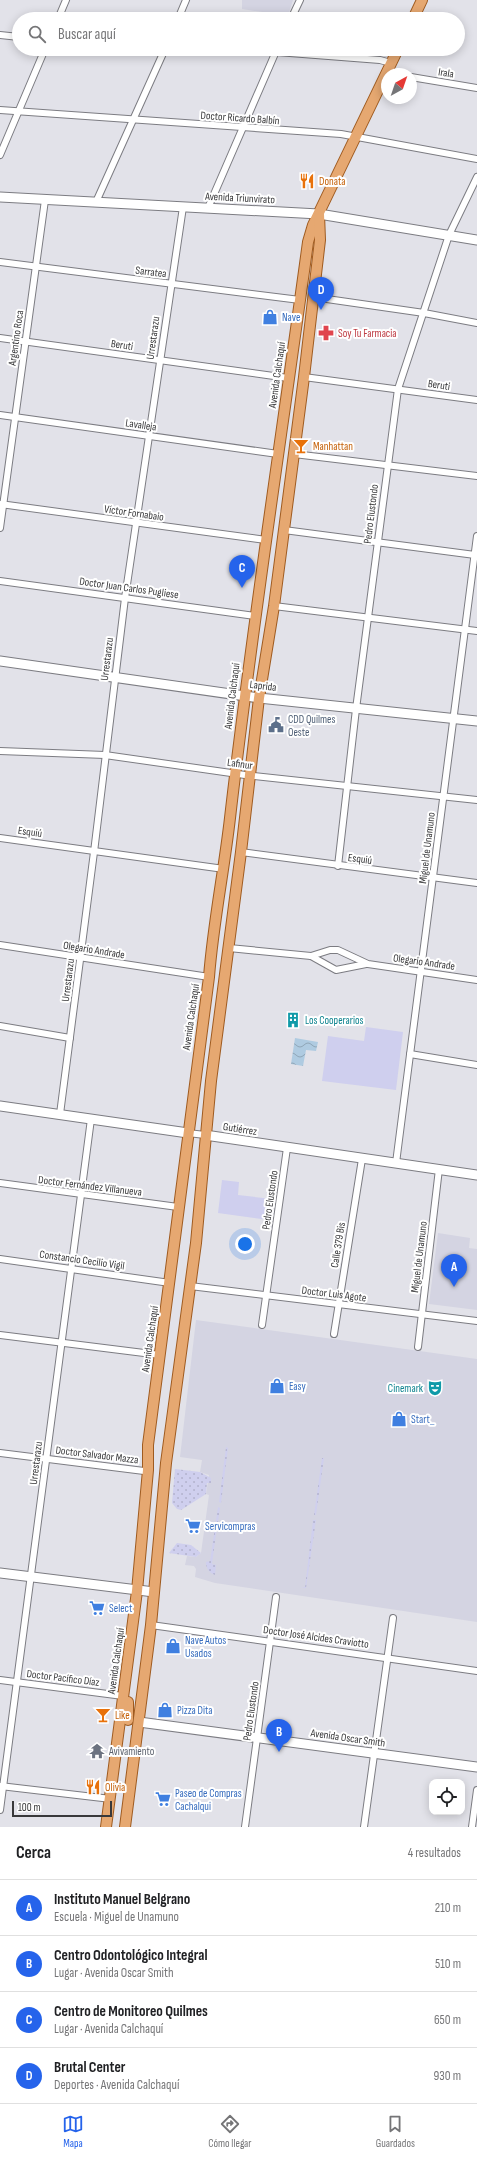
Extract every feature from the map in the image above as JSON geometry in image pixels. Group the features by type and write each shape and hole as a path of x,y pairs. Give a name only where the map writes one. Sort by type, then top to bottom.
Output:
{"main road":[{"path":"416,12 422,0"},
{"name":"Avenida Calchaquí","path":"393,68 396,56"},
{"name":"Avenida Calchaquí","path":"106,1827 124,1721 123,1696 137,1591 148,1470 148,1445 160,1355 166,1283 178,1207 209,977 219,869 235,774 255,616 310,232 356,136 381,90"},
{"name":"Avenida Calchaquí","path":"125,1827 151,1625 167,1457 197,1237 205,1135 242,852 259,698 274,606 304,377 320,240 319,214"},
{"path":"148,1445 141,1470 135,1548 136,1552 140,1554 158,1555"},
{"path":"124,1721 131,1640"}],"street":[{"path":"61,12 66,0"},
{"path":"181,12 186,0"},
{"path":"294,12 300,0"},
{"path":"0,35 12,36"},
{"path":"0,155 42,56"},
{"path":"96,202 161,56"},
{"path":"208,208 274,56"},
{"path":"339,56 380,60 390,68"},
{"name":"Irala","path":"417,78 477,88"},
{"name":"Doctor Ricardo Balbín","path":"0,110 132,121 341,134 477,159"},
{"name":"Pedro Elustondo","path":"338,866 356,709 398,390 449,235 477,177"},
{"name":"Avenida Triunvirato","path":"0,197 319,214 477,240"},
{"name":"Argentino Roca","path":"0,528 1,504 37,268 45,200"},
{"name":"Urrestarazu","path":"60,1114 125,598 183,207"},
{"name":"Sarratea","path":"0,262 171,285 300,300"},
{"path":"313,297 424,313 477,323"},
{"name":"Beruti","path":"0,338 288,378"},
{"name":"Beruti","path":"304,377 477,400"},
{"name":"Lavalleja","path":"0,415 278,454"},
{"path":"294,454 477,476"},
{"name":"Víctor Fornabaio","path":"1,504 266,540"},
{"path":"284,530 378,541 474,555"},
{"name":"Miguel de Unamuno","path":"396,1163 477,536"},
{"name":"Doctor Juan Carlos Pugliese","path":"0,581 255,616"},
{"path":"274,606 477,631"},
{"name":"Laprida","path":"0,661 115,676 259,698 477,721"},
{"name":"Lafinur","path":"0,751 105,755 251,776 477,800"},
{"name":"Esquiú","path":"0,838 219,869"},
{"name":"Esquiú","path":"242,852 477,884"},
{"name":"Olegario Andrade","path":"0,945 209,977"},
{"name":"Olegario Andrade","path":"229,948 311,956 330,950 338,950 368,964 477,980"},
{"name":"Olegario Andrade","path":"311,956 336,970 368,964"},
{"path":"0,1026 70,1038"},
{"path":"410,1054 477,1065"},
{"name":"Gutiérrez","path":"0,1106 477,1175"},
{"name":"Urrestarazu","path":"0,1810 2,1786 32,1578 60,1342 91,1119"},
{"name":"Pedro Elustondo","path":"262,1325 287,1148"},
{"name":"Calle 379 Bis","path":"334,1334 362,1159"},
{"name":"Miguel de Unamuno","path":"418,1347 439,1170"},
{"name":"Doctor Fernández Villanueva","path":"0,1183 80,1195 178,1207"},
{"name":"Constancio Cecilio Vigil","path":"0,1259 166,1283"},
{"name":"Doctor Luis Agote","path":"190,1286 477,1321"},
{"path":"0,1335 160,1355"},
{"name":"Doctor Salvador Mazza","path":"0,1453 141,1470"},
{"path":"0,1573 154,1592"},
{"name":"Pedro Elustondo","path":"245,1827 276,1597"},
{"path":"364,1827 393,1618"},
{"name":"Doctor José Alcides Craviotto","path":"151,1625 270,1643 477,1670"},
{"name":"Doctor Pacífico Díaz","path":"0,1680 123,1696"},
{"name":"Avenida Oscar Smith","path":"124,1721 477,1767"},
{"path":"2,1786 111,1799"},
{"path":"472,1827 477,1790"}],"shaded area":[{"path":"242,0 293,0 289,12 262,12 242,9"},
{"path":"366,1027 403,1032 396,1090 322,1081 328,1036 364,1041"},
{"path":"222,1180 239,1182 238,1195 272,1199 269,1220 218,1213"},
{"path":"438,1233 470,1238 469,1248 477,1249 477,1310 429,1304"},
{"path":"196,1320 477,1359 477,1622 215,1583 195,1577 196,1569 194,1566 185,1565 187,1556 196,1557 201,1553 209,1495 206,1494 209,1475 200,1472 202,1460 180,1457"},
{"path":"226,1447 228,1448 221,1503 219,1502"},
{"path":"322,1458 324,1458 316,1515 314,1515"},
{"path":"175,1469 200,1472 211,1478 211,1483 207,1483 206,1494 181,1510 177,1509 172,1503"},
{"path":"218,1507 220,1508 218,1522 222,1523 221,1528 217,1527 212,1564 216,1565 215,1575 208,1570 206,1562 210,1561"},
{"path":"313,1520 316,1520 306,1588 301,1587 305,1587"},
{"path":"177,1543 191,1545 201,1553 196,1557 169,1553"}],"water":[{"path":"295,1038 318,1042 316,1051 306,1050 303,1066 291,1064"}],"place":[{"name":"Donata","path":"307,181"},
{"name":"Brutal Center","path":"321,310"},
{"name":"Nave","path":"270,317"},
{"name":"Soy Tu Farmacia","path":"326,333"},
{"name":"Manhattan","path":"301,446"},
{"name":"Centro de Monitoreo Quilmes","path":"242,588"},
{"name":"CDD Quilmes Oeste","path":"276,725"},
{"name":"Los Cooperarios","path":"293,1020"},
{"name":"Instituto Manuel Belgrano","path":"454,1287"},
{"name":"Easy","path":"277,1386"},
{"name":"Cinemark","path":"435,1388"},
{"name":"Start_","path":"399,1419"},
{"name":"Servicompras","path":"193,1526"},
{"name":"Select","path":"97,1608"},
{"name":"Nave Autos Usados","path":"173,1646"},
{"name":"Pizza Dita","path":"165,1710"},
{"name":"Like","path":"103,1715"},
{"name":"Avivamiento","path":"97,1751"},
{"name":"Centro Odontológico Integral","path":"279,1752"},
{"name":"Olivia","path":"93,1787"},
{"name":"Paseo de Compras Cachalqui","path":"163,1799"}]}
